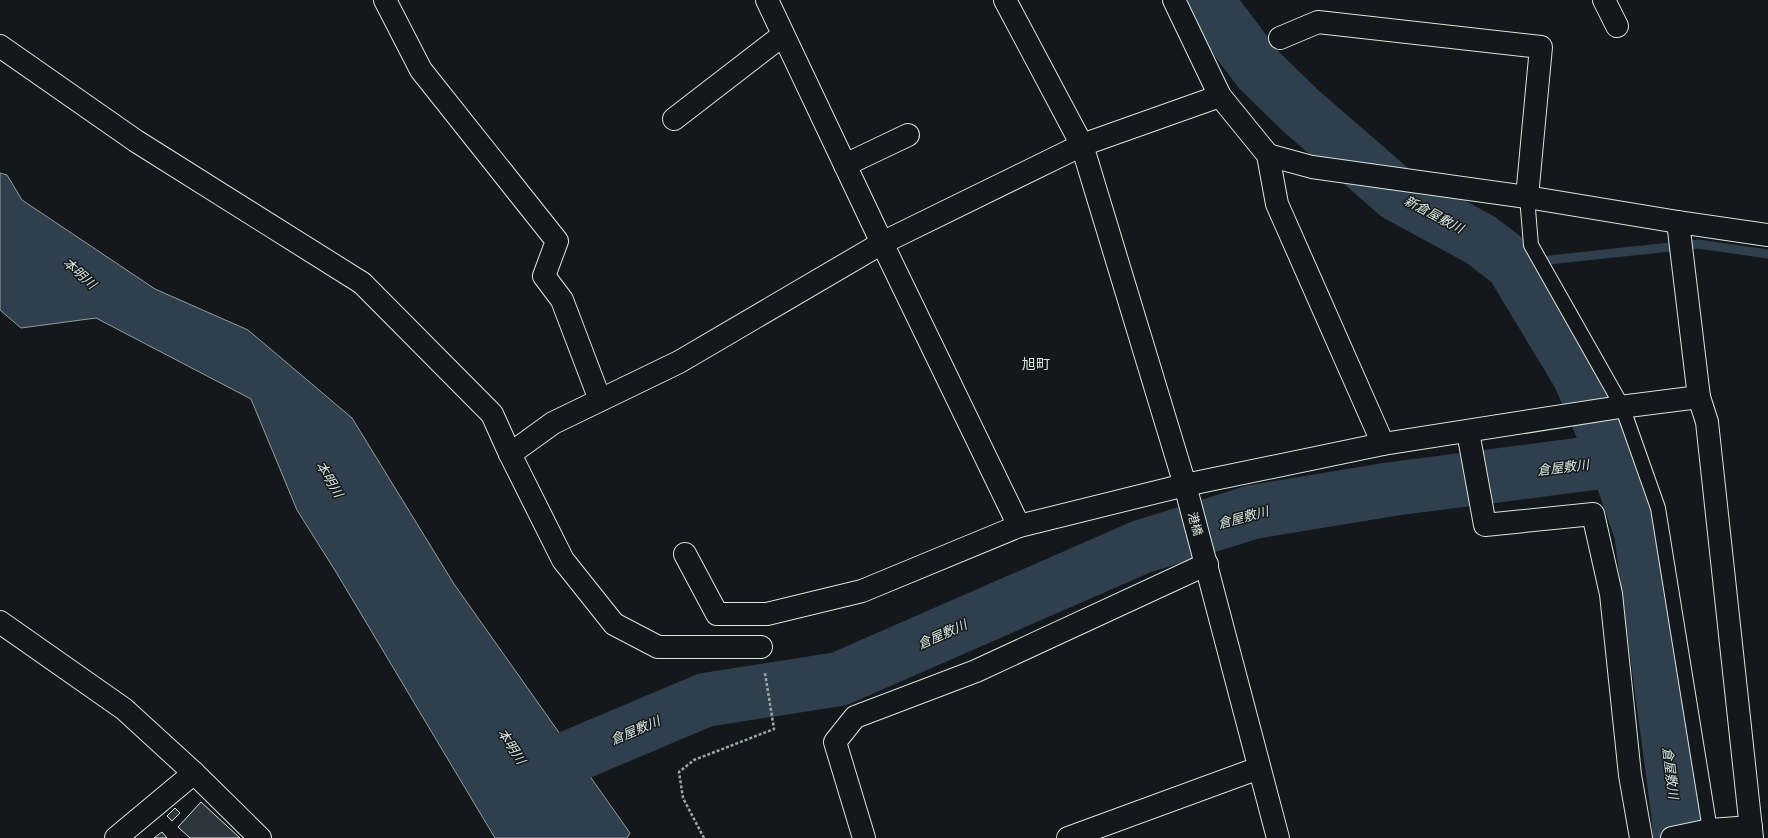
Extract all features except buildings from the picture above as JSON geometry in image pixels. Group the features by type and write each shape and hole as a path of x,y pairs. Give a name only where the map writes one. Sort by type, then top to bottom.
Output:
{"street":[{"path":"385,0 421,70 557,240 544,276 562,300 600,400"},
{"path":"767,0 882,243 1019,526"},
{"name":"港橋","path":"1006,0 1082,145 1187,494 1278,838"},
{"path":"1174,0 1220,96 1268,155 1277,204 1383,444"},
{"path":"1604,0 1617,26"},
{"path":"1280,38 1318,22 1541,47 1526,197"},
{"path":"674,119 783,35"},
{"path":"0,46 136,141 362,283 492,414 510,454 563,560 614,624 658,647 761,647"},
{"path":"510,454 553,423 679,362 882,243 1082,145 1220,96"},
{"path":"845,165 908,134"},
{"path":"1268,155 1312,167 1526,197 1768,235"},
{"path":"1672,838 1709,830 1752,832 1707,422 1699,397 1678,222"},
{"path":"685,554 717,614 767,614 862,591 1019,526 1187,494 1383,444 1621,407 1699,397"},
{"path":"1468,432 1485,525 1593,514 1611,594 1630,775 1641,838"},
{"path":"864,838 835,742 855,717 976,670 1204,555"},
{"path":"0,622 124,709 194,773 260,838"},
{"path":"1068,838 1259,768"},
{"path":"116,838 194,773"}],"lane":[{"path":"1526,197 1530,245 1621,407 1658,508 1709,830"}],"path":[{"path":"704,838 683,798 679,772 694,760 774,729 761,647"}],"water":[{"name":"本明川","path":"0,173 7,175 22,200 155,289 248,330 352,418 454,584 630,833 627,838 495,838 336,572 297,510 251,399 96,318 21,328 0,310"}],"waterway":[{"name":"新倉屋敷川","path":"1206,0 1259,70 1301,111 1398,195 1481,240 1512,264 1579,375 1616,460 1641,532 1678,812 1680,838"},
{"path":"1512,264 1698,244 1768,254"},
{"name":"倉屋敷川","path":"530,774 705,700 839,679 1141,547 1253,512 1392,489 1616,460"}],"district":[{"name":"旭町","path":"1036,364"}]}
